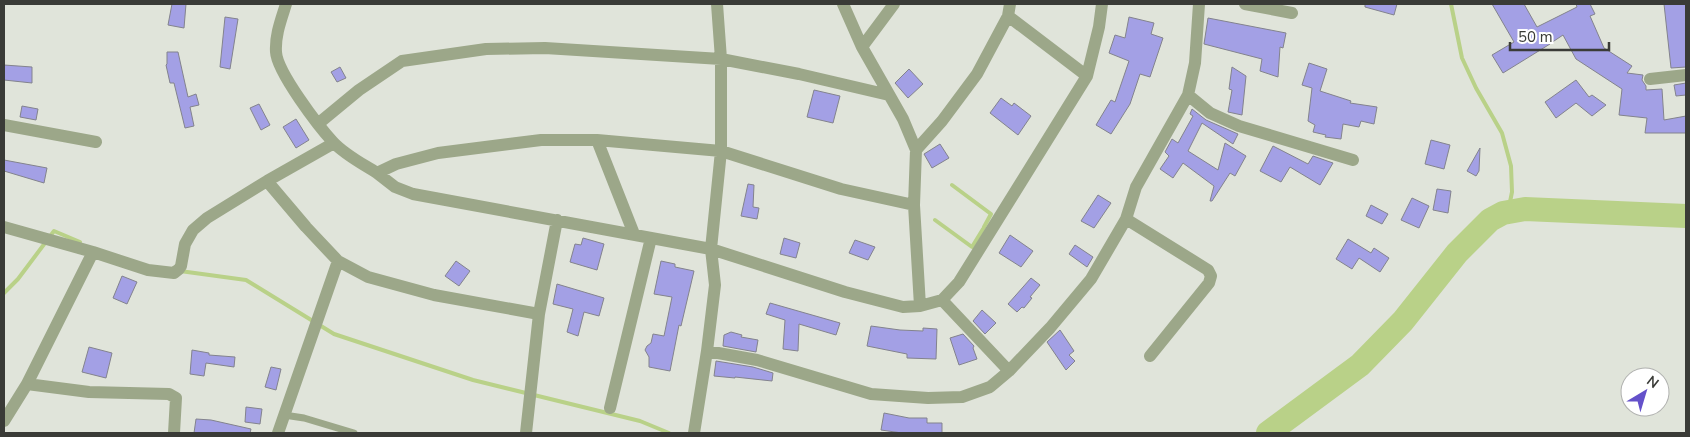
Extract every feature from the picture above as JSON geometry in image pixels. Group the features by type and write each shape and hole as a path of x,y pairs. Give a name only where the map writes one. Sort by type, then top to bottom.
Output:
{"street":[{"path":"286,4 277,30 276,54 286,78 334,143 395,187 413,194 711,249 844,292 903,307 920,306 942,300 959,282 1087,76 1099,27 1102,4"},
{"path":"694,433 708,351 715,285 711,249 721,151 721,59 717,4"},
{"path":"843,4 862,47 903,119 916,150 914,205 920,306"},
{"path":"862,47 894,4"},
{"path":"708,351 757,360 871,394 962,397 990,387 1009,371 1050,328 1091,279 1126,219 1136,187 1188,95 1195,63 1199,4"},
{"path":"1245,4 1292,13"},
{"path":"916,150 942,121 977,74 1009,10 1087,76"},
{"path":"319,124 359,90 402,61 486,49 545,48 721,59 799,74 889,95"},
{"path":"1650,80 1686,75"},
{"path":"1188,95 1210,114 1239,126 1353,160"},
{"path":"4,125 96,142"},
{"path":"378,173 396,164 438,153 541,140 597,140 721,151 841,189 914,205"},
{"path":"597,140 634,234"},
{"path":"4,227 93,252 148,270 174,273 181,266 185,244 193,230 207,218 266,181 334,143"},
{"path":"266,181 338,261 368,277 434,295 539,314"},
{"path":"1126,219 1208,270 1211,276 1209,283 1150,356"},
{"path":"526,433 539,314 557,220"},
{"path":"610,408 651,238"},
{"path":"4,421 27,384 93,252"},
{"path":"278,433 338,261"},
{"path":"942,300 1009,371"},
{"path":"27,384 89,392 174,396 176,398 174,433"}],"lane":[{"path":"284,415 304,418 354,433"}],"building":[{"path":"172,4 186,4 184,28 168,25"},
{"path":"1365,4 1397,4 1394,15 1365,7"},
{"path":"1492,4 1524,4 1537,27 1577,7 1576,4 1590,4 1595,14 1590,16 1604,48 1632,66 1627,73 1643,75 1642,80 1646,90 1662,89 1664,120 1686,116 1686,133 1645,133 1647,118 1619,115 1622,89 1576,59 1563,35 1551,43 1547,40 1550,44 1503,73 1492,55 1514,42"},
{"path":"1664,4 1686,4 1686,67 1671,68"},
{"path":"225,17 238,19 230,69 220,67"},
{"path":"1129,17 1154,23 1151,34 1163,38 1150,77 1140,74 1130,104 1111,134 1096,125 1111,100 1115,102 1129,61 1109,53 1115,35 1125,38"},
{"path":"1208,18 1286,33 1283,48 1280,47 1278,77 1260,71 1262,59 1204,44"},
{"path":"167,52 178,52 188,97 196,94 199,105 190,107 194,126 185,128 174,83 170,83 166,65"},
{"path":"1309,63 1327,69 1320,91 1351,101 1350,103 1377,107 1374,124 1361,121 1359,127 1343,124 1341,139 1325,137 1326,135 1313,132 1315,125 1308,121 1312,88 1302,85"},
{"path":"4,65 32,67 32,83 4,80"},
{"path":"340,67 346,78 337,82 331,72"},
{"path":"1232,67 1246,76 1242,115 1228,112 1232,90 1229,89"},
{"path":"909,69 923,84 908,98 895,83"},
{"path":"1576,80 1589,97 1592,95 1606,105 1592,116 1576,103 1556,118 1545,102"},
{"path":"1686,83 1686,95 1676,96 1674,85"},
{"path":"814,90 840,96 833,123 807,117"},
{"path":"1001,98 1012,106 1014,103 1031,116 1018,135 990,113"},
{"path":"259,104 270,125 261,130 250,108"},
{"path":"22,106 38,109 36,120 20,117"},
{"path":"1192,109 1206,120 1238,134 1233,144 1202,123 1188,151 1218,170 1225,143 1246,156 1235,176 1230,173 1212,201 1210,201 1214,186 1183,163 1173,178 1160,169 1169,156 1165,152 1172,139 1178,143 1193,116 1190,114"},
{"path":"296,119 309,140 296,148 283,127"},
{"path":"1431,140 1450,145 1444,169 1425,164"},
{"path":"940,144 949,158 932,168 924,154"},
{"path":"1273,146 1308,164 1313,156 1333,163 1320,185 1290,167 1281,182 1260,171"},
{"path":"1480,148 1479,171 1476,176 1467,171"},
{"path":"4,160 47,168 44,183 4,171"},
{"path":"748,184 754,185 753,207 759,208 757,219 741,216"},
{"path":"1437,189 1451,191 1448,213 1433,210"},
{"path":"1098,195 1111,203 1094,228 1081,221"},
{"path":"1412,198 1429,206 1419,228 1401,220"},
{"path":"1371,205 1388,214 1382,224 1366,216"},
{"path":"1010,235 1033,251 1021,267 999,253"},
{"path":"583,238 604,244 597,270 570,262 575,244 581,245"},
{"path":"784,238 800,243 796,258 780,254"},
{"path":"1348,239 1371,253 1374,248 1389,258 1380,272 1359,258 1352,269 1336,259"},
{"path":"855,240 875,247 868,260 849,253"},
{"path":"1075,245 1093,257 1087,267 1069,254"},
{"path":"456,261 470,271 459,286 445,276"},
{"path":"661,261 675,264 675,267 694,271 681,326 679,325 670,371 649,367 649,357 645,350 651,343 653,334 664,336 672,297 654,294"},
{"path":"122,276 137,282 127,304 113,298"},
{"path":"1031,278 1040,285 1024,308 1022,307 1017,312 1008,304"},
{"path":"557,284 604,298 599,316 584,312 578,336 567,332 573,309 553,304"},
{"path":"770,303 840,323 836,335 799,324 798,351 783,349 785,320 766,314"},
{"path":"982,310 996,323 985,334 973,321"},
{"path":"871,326 900,330 923,331 923,328 937,329 936,359 907,358 907,354 867,346"},
{"path":"1060,330 1074,351 1069,355 1075,361 1066,370 1047,342"},
{"path":"731,332 742,335 741,337 758,340 756,352 723,346 724,335"},
{"path":"963,334 974,346 977,359 959,365 950,338"},
{"path":"89,347 112,353 106,378 82,372"},
{"path":"192,350 209,353 209,355 235,357 234,367 206,363 204,376 190,374"},
{"path":"716,361 753,367 773,373 772,381 714,376"},
{"path":"271,367 281,369 276,390 265,387"},
{"path":"246,407 262,409 260,424 245,422"},
{"path":"884,413 909,418 927,418 927,423 942,423 942,433 902,433 881,430"},
{"path":"196,419 211,420 251,429 250,433 194,433"}],"waterway":[{"path":"1451,4 1462,58 1476,88 1502,133 1511,166 1512,192 1508,212"},
{"path":"952,185 991,214 984,227"},
{"path":"1268,433 1360,365 1403,321 1457,253 1490,220 1503,213 1525,209 1686,216"},
{"path":"935,220 972,247 983,229"},
{"path":"4,293 18,279 54,231 80,242"},
{"path":"180,271 246,280 334,334 473,380 640,421 669,433"}]}
